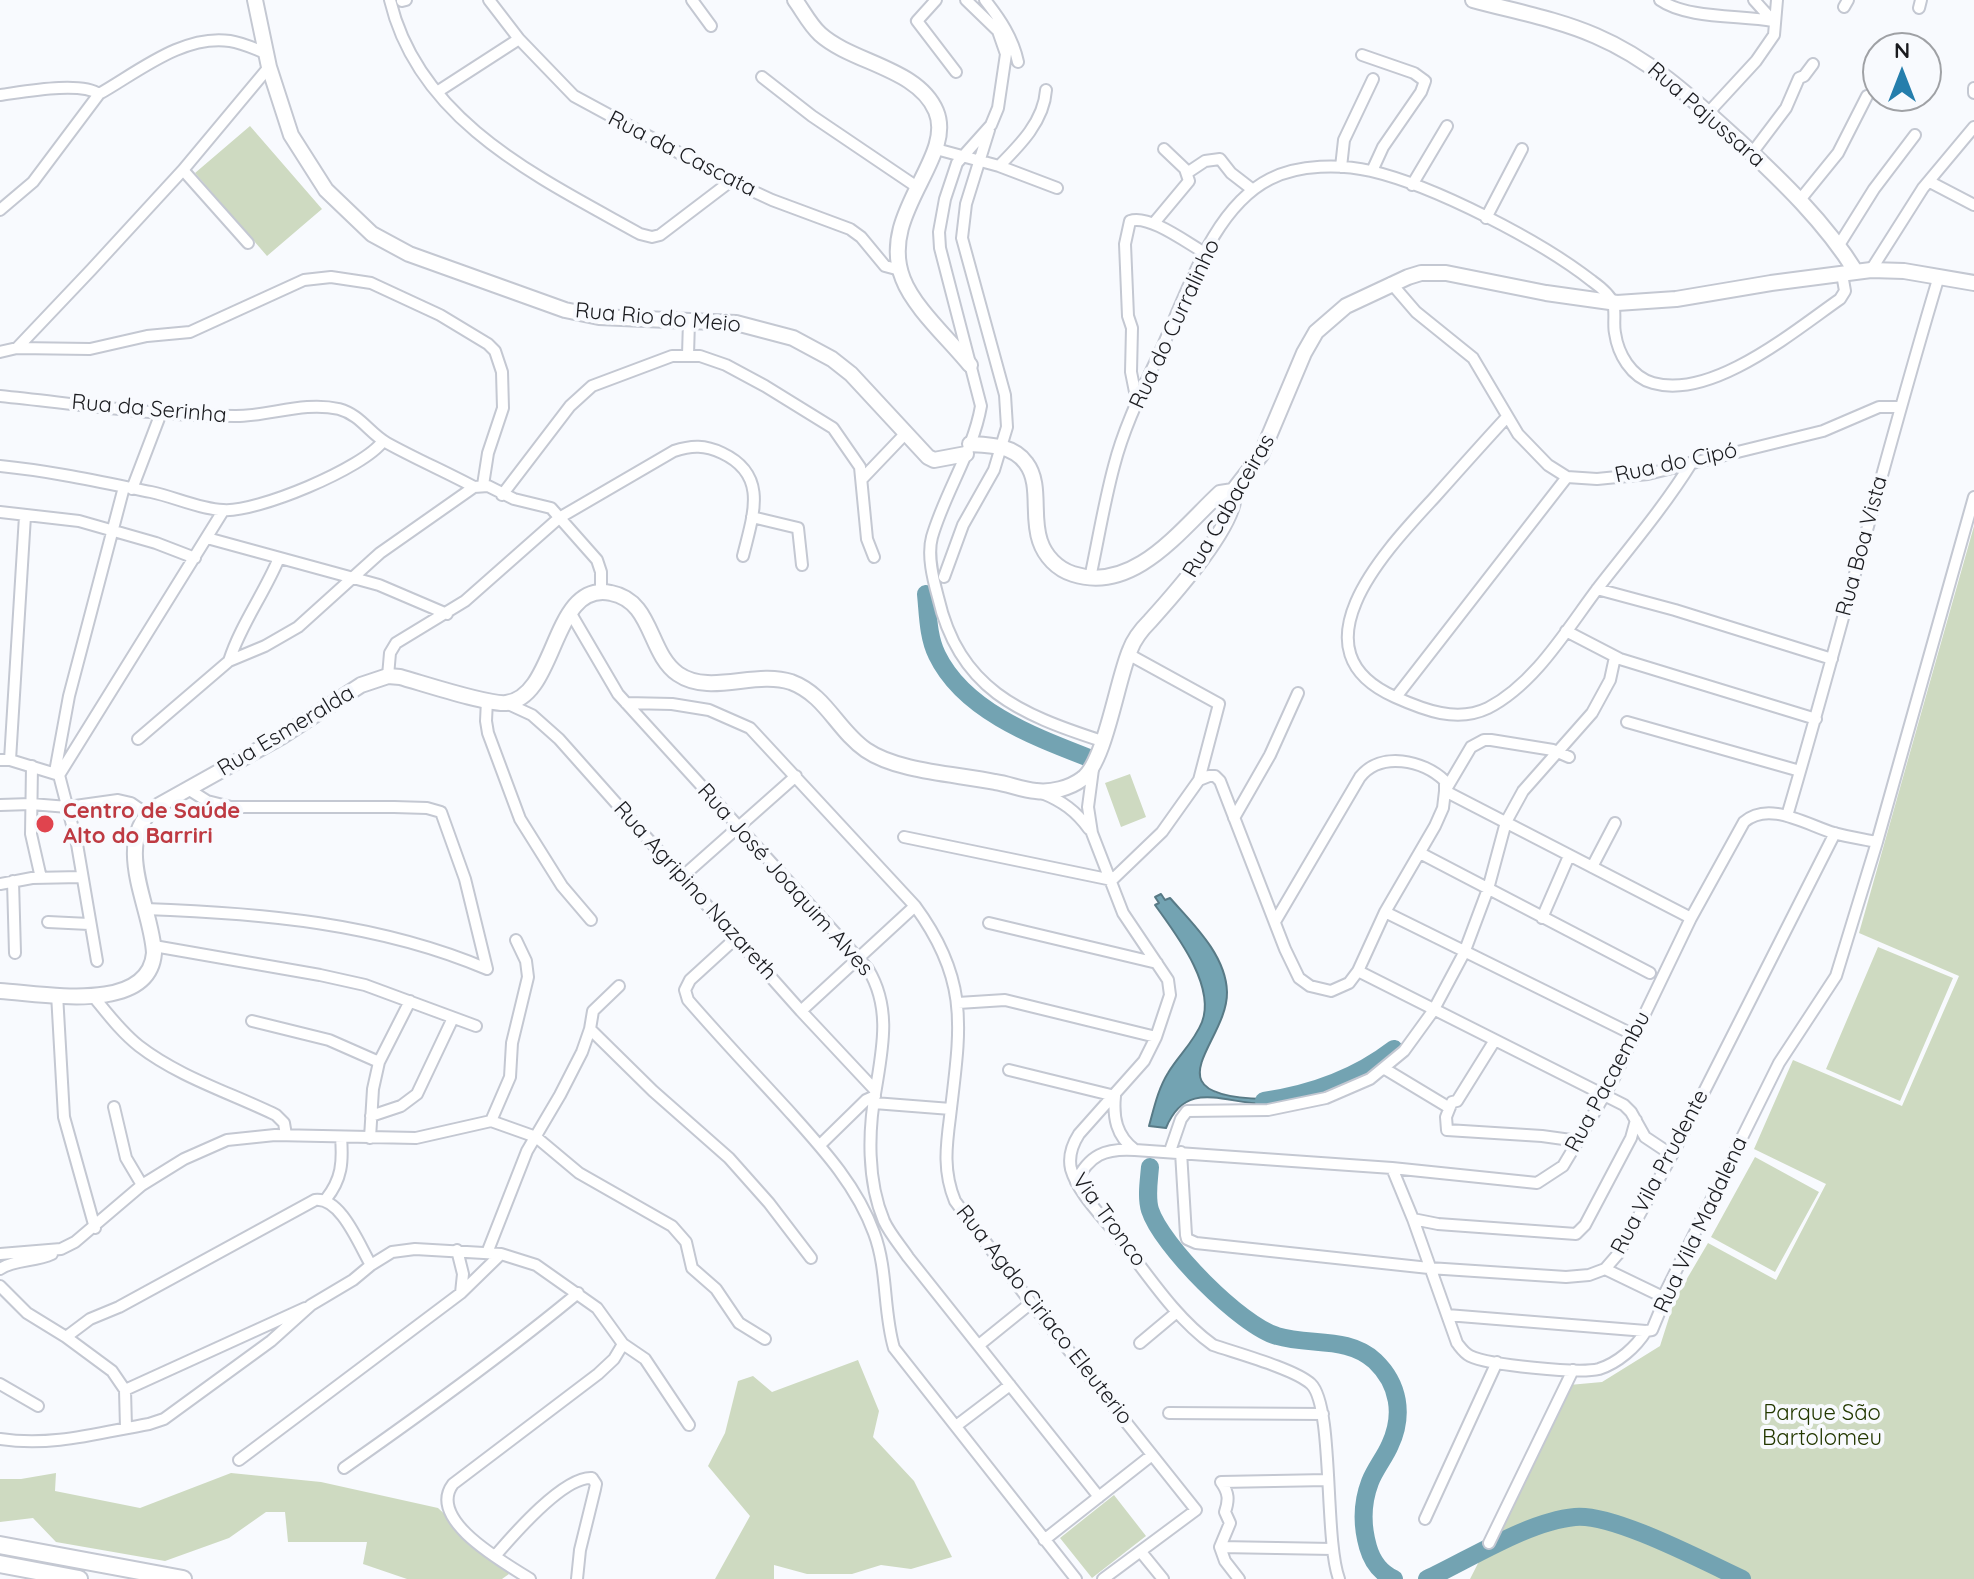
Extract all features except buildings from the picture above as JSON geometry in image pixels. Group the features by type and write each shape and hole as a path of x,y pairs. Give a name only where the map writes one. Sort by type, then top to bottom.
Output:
{"main road":[{"path":"255,0 268,60"},
{"path":"795,0 819,33 927,95 938,115 940,136 936,149 903,216 900,270 915,299 970,365"},
{"name":"Rua Pajussara","path":"1473,0 1496,3 1581,30 1660,71 1752,153 1799,201 1839,245 1856,272"},
{"name":"Rua Rio do Meio","path":"268,60 291,135 301,155 326,190 372,234 409,254 565,310 599,317 754,326 811,346 832,359 868,390 922,453 934,460 968,449"},
{"name":"Rua Cabaceiras","path":"1093,769 1128,654 1138,636 1203,559 1234,505 1233,491 1261,455 1304,353 1316,332 1346,306 1391,283 1421,273 1446,273 1546,293 1612,302 1671,300 1856,272 1939,276 1974,283"},
{"path":"968,449 1002,446 1022,458 1032,474 1038,533 1045,552 1063,570 1090,578 1113,576 1138,567 1220,493 1233,491"},
{"path":"388,676 506,703 528,691 537,679 570,612 588,595 601,592 618,595 639,609 668,665 687,679 701,682 773,678 787,681 820,699 857,742 876,756 1037,791 1072,786 1093,769"},
{"name":"Rua Esmeralda","path":"147,814 281,737 361,685 388,676"},
{"path":"0,991 93,996 120,992 143,980 151,969 154,946 135,860 135,837 147,814"},
{"path":"0,1545 183,1579"},
{"path":"0,1564 79,1579"}],"street":[{"path":"390,0 407,47 437,92 498,152 646,236 667,231 731,181"},
{"name":"Rua da Cascata","path":"489,0 519,39 574,96 731,181 850,229 861,237 885,266 900,270"},
{"path":"692,0 711,26"},
{"path":"936,0 917,21 956,72"},
{"path":"944,577 957,536 994,470 1007,427 1005,395 962,238 962,222 998,108 1005,49 998,31 966,0"},
{"path":"985,0 1003,24 1018,62"},
{"path":"1660,0 1701,15 1745,16 1773,21"},
{"path":"1708,113 1756,61 1774,35 1777,27 1754,0"},
{"path":"1773,21 1777,0"},
{"path":"437,92 519,39"},
{"path":"0,210 33,182 99,94 175,51 201,42 232,41 268,60 183,170 17,348"},
{"path":"1362,55 1414,73 1425,81 1421,92 1383,147 1372,171"},
{"path":"1752,153 1786,108 1799,78 1813,64"},
{"path":"762,77 812,116 917,187"},
{"path":"1341,167 1344,140 1373,79"},
{"path":"0,95 77,88 99,94"},
{"path":"999,166 1027,137 1041,112 1046,90"},
{"path":"1799,201 1838,153 1862,106"},
{"path":"991,125 961,156 941,211 940,248 981,406 978,427 952,483 931,540 933,575 951,639 963,661 996,694 1044,720 1102,741"},
{"path":"1412,185 1447,126"},
{"path":"1612,302 1620,352 1637,376 1667,386 1730,372 1840,299 1856,272 1973,126"},
{"path":"1839,245 1874,189 1915,135"},
{"path":"936,149 999,166 1057,188"},
{"path":"1154,223 1187,184 1187,173 1164,149"},
{"path":"1486,218 1522,149"},
{"path":"1187,173 1205,161 1220,159 1231,173 1253,190"},
{"name":"Rua do Curralinho","path":"1090,578 1114,464 1137,402 1205,253 1218,231 1253,190 1285,173 1341,167 1372,171 1412,185 1486,218 1559,258 1591,280 1612,302"},
{"path":"183,170 248,243"},
{"path":"1930,182 1974,205"},
{"path":"1137,402 1131,372 1132,328 1128,316 1126,236 1130,221 1134,218 1154,223 1205,253"},
{"name":"Rua Boa Vista","path":"1787,816 1899,407 1939,276"},
{"path":"0,352 17,348 90,349 147,336 190,332 293,283 317,277 353,279 382,286 464,329 495,351 502,372 503,408 478,486 380,553 298,627 265,646 229,661 138,739"},
{"path":"1391,283 1416,312 1473,358 1507,417 1529,447 1558,473 1567,477 1396,697"},
{"path":"688,355 689,321"},
{"path":"502,495 570,406 592,386 659,360 688,355 726,365 823,420 840,436 860,467 867,539 874,557"},
{"name":"Rua da Serinha","path":"0,396 161,413 241,416 273,410 336,408 353,414 383,441 478,486 551,508 597,560 602,579 601,592"},
{"name":"Rua do Cipó","path":"1567,477 1625,477 1823,431 1879,407 1899,407"},
{"path":"97,961 77,844 57,773 69,696 112,532 161,413"},
{"path":"1507,417 1395,541 1359,592 1350,628 1352,658 1358,672 1368,683 1422,708 1455,716 1486,709 1515,689 1566,631 1668,501 1692,462"},
{"path":"862,479 905,434"},
{"path":"0,466 89,478 223,511 252,506 348,469 367,458 383,441"},
{"path":"388,676 390,653 396,643 465,601 559,518 674,451 688,446 701,446 726,455 747,470 754,490 752,517 743,556"},
{"name":"Rua Vila Madalena","path":"1392,1168 1463,1352 1497,1362 1594,1370 1607,1365 1637,1344 1646,1331 1652,1330 1663,1297 1779,1063 1832,985 1877,842 1974,497"},
{"path":"57,773 223,511"},
{"path":"0,512 79,521 156,543 195,558"},
{"path":"25,516 5,760 57,773"},
{"path":"752,517 798,528 802,565"},
{"path":"207,538 354,577 397,591 447,614"},
{"path":"229,661 237,636 256,607 279,558"},
{"path":"1597,589 1832,659"},
{"name":"Rua José Joaquim Alves","path":"570,612 608,679 626,703 860,958 874,979 883,1007 883,1051 875,1097 871,1157 873,1186 886,1225 908,1257 1099,1497"},
{"path":"1566,631 1615,657 1816,719"},
{"path":"904,837 1112,880 1162,832 1199,780 1219,704 1128,654"},
{"path":"1175,1152 1181,1119 1187,1111 1268,1110 1295,1106 1353,1088 1385,1069 1404,1051 1433,1011 1464,953 1488,889 1506,822 1523,791 1592,713 1610,680 1615,657"},
{"path":"1234,818 1270,755 1298,693"},
{"path":"487,700 488,733 520,819 562,886 591,920"},
{"name":"Rua Agripino Nazareth","path":"506,703 544,723 875,1097"},
{"name":"Rua Agdo Ciriaco Eleuterio","path":"626,703 709,710 737,721 759,736 915,906 941,949 958,1003 959,1033 945,1154 948,1184 965,1216 1031,1303 1196,1510 1141,1552"},
{"path":"1627,722 1800,771"},
{"path":"1445,791 1471,747 1484,740 1556,751 1569,757"},
{"path":"1199,780 1215,776 1220,781 1299,978 1310,986 1331,991 1341,989 1358,971 1385,912 1443,808 1445,781 1439,775 1413,764 1382,762 1366,769 1276,920"},
{"path":"32,766 32,844 41,878"},
{"name":"Via Tronco","path":"1093,769 1088,807 1092,833 1129,924 1168,980 1170,995 1144,1061 1073,1144 1071,1167 1076,1182 1177,1312 1213,1345 1309,1382 1317,1392 1323,1414 1333,1549 1339,1579"},
{"path":"682,877 796,776"},
{"path":"145,909 290,918 341,926 417,943 487,969 465,879 441,812 427,808 394,807 231,807 207,801 188,789"},
{"path":"1037,791 1068,806 1092,833"},
{"path":"1445,791 1691,918"},
{"path":"0,805 68,807 118,800 131,803 147,814"},
{"name":"Rua Pacaembu","path":"1076,1182 1096,1155 1113,1149 1392,1168 1537,1183 1563,1166 1604,1096 1691,918 1744,822 1754,814 1787,816 1835,833 1877,842"},
{"path":"1592,867 1615,823"},
{"name":"Rua Vila Prudente","path":"1175,1152 1186,1235 1191,1241 1429,1268 1566,1277 1589,1275 1605,1269 1618,1254 1672,1155 1835,833"},
{"path":"1420,853 1650,973"},
{"path":"1542,918 1569,856"},
{"path":"0,884 41,878 81,877"},
{"path":"13,881 15,953"},
{"path":"801,1011 915,906"},
{"path":"1385,912 1634,1035"},
{"path":"48,922 89,924"},
{"path":"989,923 1157,963"},
{"path":"736,938 690,980 685,990 694,1007 820,1145 853,1188 876,1238 887,1290 894,1348 1076,1579"},
{"path":"491,1121 510,1077 512,1043 528,977 526,961 516,940"},
{"path":"154,946 365,985 476,1026"},
{"path":"1358,971 1624,1105 1645,1137 1672,1155"},
{"path":"487,1253 523,1161 560,1095 590,1029 593,1011 619,986"},
{"path":"57,994 64,1117 95,1228"},
{"path":"93,996 137,1045 167,1064 276,1115 284,1123 286,1135"},
{"path":"958,1003 1005,1000 1156,1037"},
{"path":"370,1138 373,1089 379,1062 410,1001"},
{"path":"371,1116 401,1106 417,1094 453,1018"},
{"path":"252,1021 329,1040 379,1062"},
{"path":"590,1029 653,1091 729,1158 811,1258"},
{"path":"1448,1107 1457,1101 1495,1040"},
{"path":"1385,1069 1448,1107"},
{"path":"1009,1070 1115,1096 1117,1128 1126,1144 1135,1150"},
{"path":"820,1145 866,1100 875,1097 951,1109"},
{"path":"114,1107 126,1158 142,1185"},
{"path":"1448,1107 1447,1130 1578,1141"},
{"path":"1413,1219 1452,1225 1580,1233 1631,1138 1636,1120"},
{"path":"0,1269 44,1257 75,1242 142,1185 184,1159 227,1140 255,1135 416,1138 491,1121 536,1137 579,1173 672,1226 686,1242 692,1268 716,1289 739,1323 765,1339"},
{"path":"66,1337 90,1319 119,1307 303,1205 326,1199 340,1178 343,1157 341,1137"},
{"path":"326,1199 336,1207 367,1268"},
{"path":"0,1254 61,1249"},
{"path":"0,1439 50,1442 149,1424 176,1411 271,1341 311,1305 383,1256 403,1250 501,1254 536,1265 597,1308 623,1344 645,1359 689,1425"},
{"path":"457,1250 463,1274 461,1293"},
{"path":"239,1460 461,1293 501,1254"},
{"path":"1605,1269 1663,1297"},
{"path":"0,1286 27,1313 112,1371 125,1390 126,1428"},
{"path":"344,1468 461,1387 578,1293"},
{"path":"979,1345 1031,1303"},
{"path":"125,1390 311,1305"},
{"path":"1140,1343 1177,1312"},
{"path":"1447,1315 1646,1331"},
{"path":"530,1579 495,1556 457,1524 446,1502 447,1492 453,1484 598,1374 614,1359 623,1344"},
{"path":"1425,1519 1497,1362"},
{"path":"1489,1543 1573,1370"},
{"path":"956,1426 1010,1385"},
{"path":"2,1390 38,1406"},
{"path":"1169,1413 1323,1414"},
{"path":"1044,1540 1152,1455"},
{"path":"495,1556 542,1506 579,1480 592,1478 596,1484 580,1550 577,1579"},
{"path":"1239,1579 1220,1553 1230,1523 1225,1512 1229,1501 1227,1490 1221,1482 1327,1480"},
{"path":"1220,1547 1333,1549"},
{"path":"1103,1579 1141,1552 1163,1579"}],"green space":[{"path":"250,126 322,209 267,256 195,173"},
{"name":"Parque São Bartolomeu","path":"1974,526 1974,1579 1470,1579 1569,1385 1602,1382 1660,1346 1675,1299 1708,1243 1776,1280 1826,1184 1754,1149 1793,1060 1902,1106 1959,976 1859,933"},
{"path":"1130,774 1146,817 1121,827 1105,783"},
{"path":"1878,947 1953,978 1900,1101 1826,1069"},
{"path":"1755,1157 1819,1192 1775,1272 1711,1237"},
{"path":"858,1360 879,1411 873,1437 914,1481 952,1557 911,1569 881,1565 852,1574 807,1574 774,1565 774,1579 715,1579 750,1516 708,1466 725,1433 738,1381 753,1376 772,1392"},
{"path":"56,1473 55,1491 140,1508 231,1473 321,1482 438,1508 509,1574 502,1579 407,1579 363,1564 367,1542 288,1542 285,1512 266,1512 229,1538 165,1561 56,1542 33,1518 0,1522 0,1479"},
{"path":"1114,1495 1146,1536 1092,1578 1060,1538"}],"water":[{"path":"1161,894 1165,900 1170,898 1198,929 1215,953 1225,978 1227,992 1224,1011 1201,1064 1200,1077 1208,1088 1228,1096 1264,1099 1264,1104 1207,1097 1195,1099 1184,1103 1174,1113 1166,1128 1149,1126 1157,1099 1168,1073 1199,1029 1205,1007 1199,976 1155,905 1159,903 1155,897"}],"waterway":[{"path":"926,594 934,648 949,675 965,692 1003,720 1089,758"},
{"path":"1264,1101 1332,1084 1364,1069 1394,1049"},
{"path":"1150,1167 1149,1205 1157,1225 1186,1263 1224,1301 1262,1329 1277,1336 1341,1345 1364,1353 1375,1361 1389,1380 1397,1400 1397,1422 1390,1445 1367,1490 1364,1523 1372,1557 1381,1570 1394,1579"},
{"path":"1427,1579 1519,1533 1575,1517 1592,1518 1635,1530 1742,1579"}],"place":[{"name":"Centro de Saúde Alto do Barriri","path":"45,824"}]}
